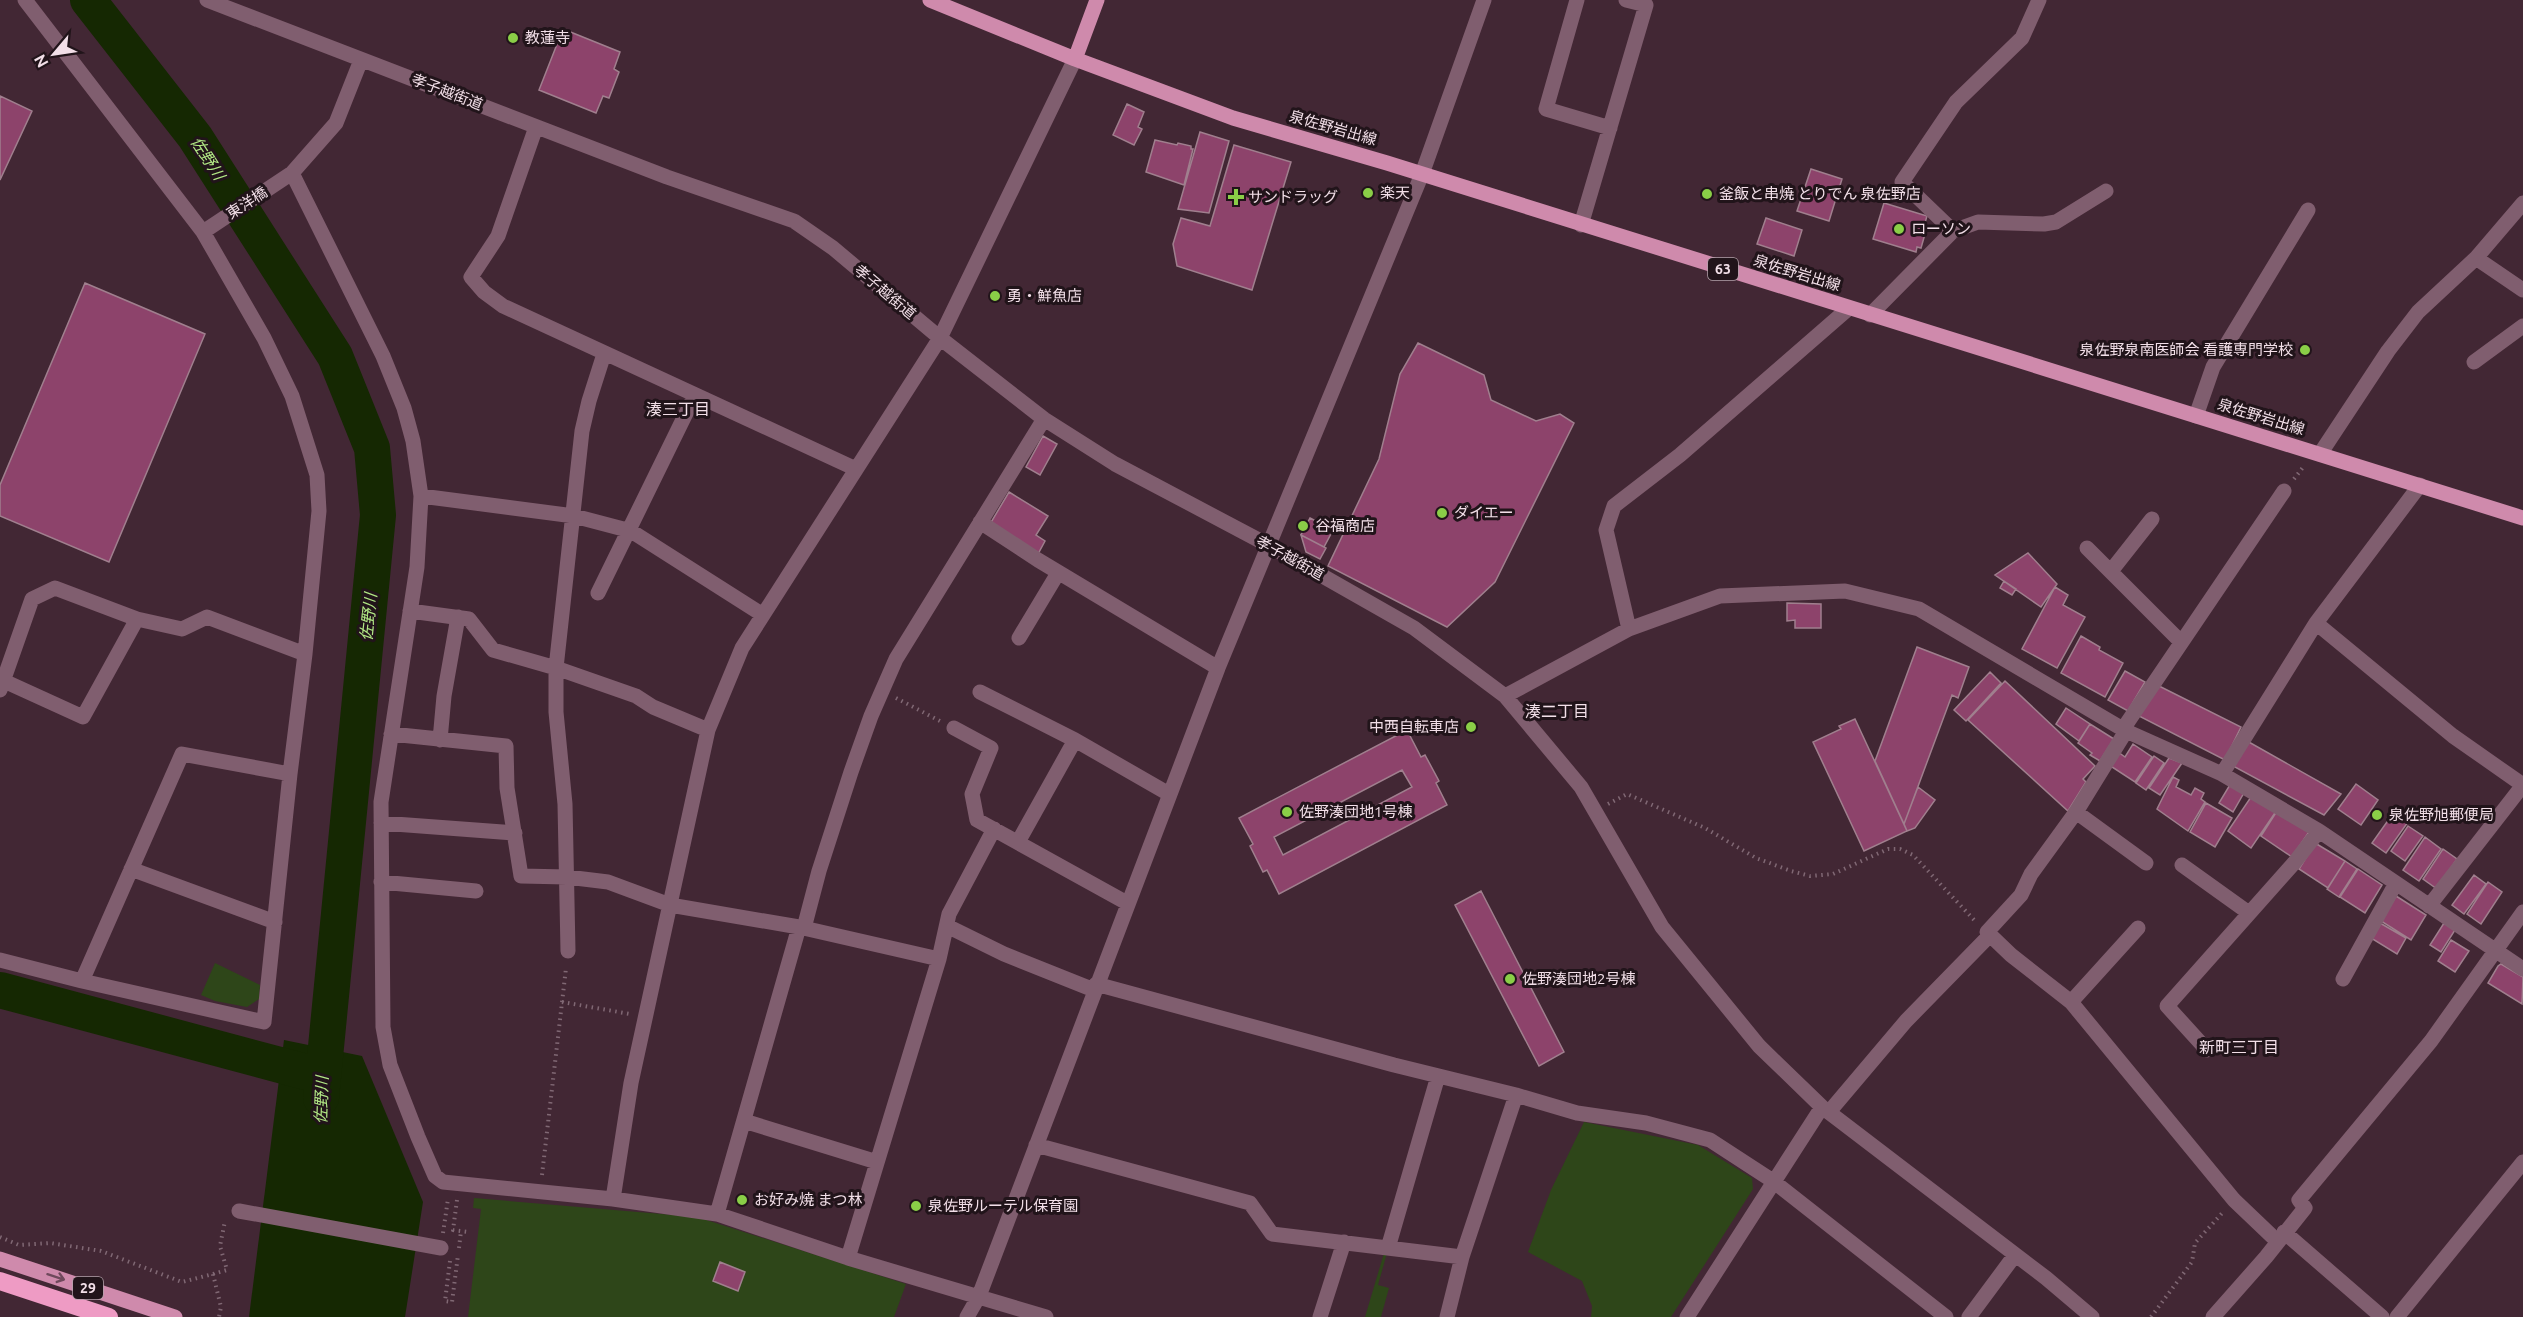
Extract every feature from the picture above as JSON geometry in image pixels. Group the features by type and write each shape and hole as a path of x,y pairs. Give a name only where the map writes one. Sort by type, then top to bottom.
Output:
{"highway":[{"path":"0,1281 109,1317"}],"main road":[{"name":"泉佐野岩出線","path":"930,0 1075,59 1233,118 1422,174 2523,518"},
{"path":"1075,59 1097,0"},
{"name":"29","path":"0,1259 175,1317"}],"street":[{"path":"0,960 264,1022 319,511 317,475 292,396 264,338 205,231 25,0"},
{"name":"孝子越街道","path":"207,0 667,177 794,221 833,248 940,338 1044,419 1115,464 1270,546 1414,628 1505,696 1581,787 1662,927 1759,1047 1825,1110 2015,1255 2092,1317"},
{"path":"967,1317 979,1296 1218,668 1422,174 1484,0"},
{"path":"1577,0 1546,109 1610,128"},
{"path":"1581,225 1646,5 1626,0"},
{"path":"1953,231 1902,182 1956,102 2022,38 2039,0"},
{"path":"613,1199 645,1017 708,730 742,648 940,338 1075,59"},
{"name":"東洋橋","path":"205,231 289,175 336,123 361,60"},
{"path":"536,127 498,236 471,277 484,292 503,306 856,469"},
{"path":"289,175 382,356 404,408 413,441 421,496 417,567 381,802 383,1027 390,1065 417,1137 435,1176 443,1182 613,1199 717,1214 848,1258 1046,1317"},
{"path":"1870,315 1953,231 1978,222 2044,224 2056,222 2106,190"},
{"path":"2317,453 2418,312 2476,258 2523,203"},
{"path":"2196,416 2213,367 2308,210"},
{"path":"2476,258 2523,290"},
{"path":"1629,630 1606,530 1614,506 1680,455 1849,308"},
{"path":"2474,362 2523,326"},
{"path":"568,951 565,804 556,712 556,668 582,431 604,354"},
{"path":"598,593 631,531 695,395"},
{"path":"717,1214 801,928 848,783 882,691 896,659 1044,419"},
{"path":"2222,774 2316,623 2420,485"},
{"path":"1687,1317 1773,1181 1825,1110 1989,934 2021,895 2031,874 2076,812 2124,730 2181,642 2284,491"},
{"path":"421,496 573,516 631,531 763,615"},
{"path":"2111,571 2152,519"},
{"path":"980,522 1058,573 1218,668"},
{"path":"2087,548 2181,642"},
{"path":"1019,638 1058,573"},
{"path":"137,620 83,717 2,685 32,599 55,588 137,620 182,629 207,617 305,654"},
{"path":"1505,696 1629,630 1720,596 1845,591 1919,609 2124,730 2222,774 2319,831 2523,969"},
{"path":"410,611 469,619 493,650 556,668 636,696 653,707 708,730"},
{"path":"440,740 444,696 458,617"},
{"path":"2316,623 2452,736 2523,785 2429,906"},
{"path":"980,692 1075,740 1169,794"},
{"path":"954,728 991,748 972,794 977,820 1127,903"},
{"path":"391,734 506,746 507,788 521,876 567,877 608,882 670,905 801,928 939,959"},
{"path":"1018,842 1075,740"},
{"path":"82,981 182,754 290,774"},
{"path":"2076,812 2146,863"},
{"path":"381,823 514,833"},
{"path":"848,1258 939,959 949,914 994,829"},
{"path":"2207,1050 2167,1006 2319,831"},
{"path":"2182,865 2249,913"},
{"path":"131,869 275,922"},
{"path":"381,882 476,891"},
{"path":"2343,979 2396,883"},
{"path":"2213,1317 2266,1257 2305,1208 2299,1200 2431,1041 2523,912"},
{"path":"946,926 1004,954 1095,987 1516,1095 1577,1113 1646,1123 1710,1140 1773,1181 1946,1317"},
{"path":"2071,1002 2138,928"},
{"path":"1989,934 2012,956 2071,1002 2234,1200 2382,1317"},
{"path":"1388,1248 1438,1076"},
{"path":"1447,1317 1462,1257 1516,1095"},
{"path":"744,1120 877,1162"},
{"path":"1036,1145 1250,1203 1272,1234 1462,1257"},
{"path":"2397,1317 2523,1162"},
{"path":"239,1211 441,1248"},
{"path":"1320,1317 1344,1242"},
{"path":"1969,1317 2015,1255"}],"path":[{"path":"2284,491 2317,453"},
{"path":"882,691 954,728"},
{"path":"1594,812 1627,794 1705,828 1755,858 1810,876 1833,874 1888,849 1900,849 1913,855 1989,934"},
{"path":"540,1191 568,951"},
{"path":"562,1002 645,1017"},
{"path":"449,1192 440,1252 451,1254 445,1301 452,1302 461,1231"},
{"path":"458,1193 453,1230 469,1232"},
{"path":"2151,1317 2192,1262 2195,1243 2234,1200"},
{"path":"0,1237 19,1245 50,1244 101,1251 182,1282 227,1270 220,1246 228,1209 239,1211"},
{"path":"213,1274 221,1307 219,1317"}],"shaded area":[{"path":"215,963 260,985 259,999 247,1007 215,1001 201,995"},
{"path":"1584,1122 1698,1145 1752,1178 1753,1189 1671,1317 1591,1317 1592,1306 1582,1281 1528,1252 1551,1190"},
{"path":"474,1198 697,1217 906,1284 894,1317 468,1317 481,1209 473,1208"},
{"path":"1384,1253 1387,1253 1378,1285 1389,1288 1381,1317 1365,1317"}],"water":[{"path":"284,1040 362,1056 423,1202 405,1317 249,1317"}],"building":[{"path":"563,29 620,52 614,69 619,72 609,98 603,96 596,113 539,90"},
{"path":"0,96 32,111 0,180"},
{"path":"1127,104 1144,112 1138,127 1142,129 1134,145 1113,135"},
{"path":"1200,132 1229,141 1209,213 1178,209"},
{"path":"1155,140 1191,146 1193,149 1184,185 1146,172"},
{"path":"1234,145 1291,162 1252,290 1177,266 1173,244 1181,218 1210,226"},
{"path":"1811,169 1842,179 1829,221 1797,211"},
{"path":"1884,203 1927,216 1921,248 1917,247 1916,252 1873,239"},
{"path":"1766,218 1802,230 1794,256 1757,244"},
{"path":"85,283 205,334 109,562 0,516 0,485"},
{"name":"ダイエー","path":"1418,343 1484,375 1491,400 1536,421 1560,414 1574,423 1495,582 1447,627 1328,566 1379,459 1400,374"},
{"path":"1043,436 1057,444 1040,475 1026,467"},
{"path":"1009,492 1048,516 1036,535 1045,541 1038,554 990,524"},
{"path":"1310,518 1333,530 1324,547 1301,535"},
{"path":"1301,535 1326,548 1320,559 1306,552"},
{"path":"2028,553 2057,584 2041,607 1995,575"},
{"path":"2004,581 2016,589 2012,595 2000,588"},
{"path":"2055,587 2068,595 2063,605 2085,617 2057,668 2022,649"},
{"path":"1787,603 1821,604 1821,628 1795,628 1795,620 1787,621"},
{"path":"2081,636 2100,647 2099,650 2123,663 2105,697 2061,673"},
{"path":"1917,647 1969,667 1958,698 1952,695 1904,824 1875,761"},
{"path":"2125,671 2145,682 2128,711 2108,700"},
{"path":"1990,672 2001,683 1966,721 1954,710"},
{"path":"2005,681 2095,766 2083,779 2086,782 2068,811 1968,720"},
{"path":"2155,684 2241,727 2225,760 2137,715"},
{"path":"2066,708 2090,724 2079,741 2056,724"},
{"path":"1855,719 1907,831 1864,851 1813,742 1841,729 1839,726"},
{"path":"2090,724 2114,739 2100,761 2078,743"},
{"name":"佐野湊団地1号棟","path":"1407,730 1421,757 1425,755 1439,781 1436,783 1447,805 1279,894 1267,870 1263,872 1250,846 1253,844 1239,818","holes":["1402,770 1412,787 1283,855 1274,837"]},
{"path":"2247,741 2341,794 2324,815 2233,766"},
{"path":"2133,744 2152,757 2135,782 2109,765 2118,752 2125,757"},
{"path":"2154,756 2164,763 2146,790 2136,783"},
{"path":"2169,758 2182,763 2160,795 2149,788"},
{"path":"2173,777 2179,780 2176,787 2191,795 2195,788 2204,793 2201,799 2205,802 2188,831 2157,809"},
{"path":"2231,783 2245,791 2233,812 2219,803"},
{"path":"2356,784 2378,800 2361,825 2338,809"},
{"path":"1918,787 1935,800 1915,828 1907,831 1904,824"},
{"path":"2253,794 2277,810 2251,848 2228,831"},
{"path":"2206,803 2232,818 2215,847 2190,832"},
{"path":"2277,811 2309,832 2292,857 2261,836"},
{"path":"2394,812 2408,822 2386,853 2372,843"},
{"path":"2408,826 2423,836 2405,861 2391,851"},
{"path":"2425,837 2441,849 2419,881 2403,870"},
{"path":"2315,843 2345,861 2328,888 2299,869"},
{"path":"2443,849 2457,859 2437,889 2423,879"},
{"path":"2345,861 2357,869 2339,897 2327,889"},
{"path":"2358,869 2382,885 2365,913 2340,897"},
{"path":"2474,875 2486,884 2464,914 2452,905"},
{"path":"2488,882 2502,892 2481,924 2467,914"},
{"name":"佐野湊団地2号棟","path":"1481,891 1564,1052 1539,1066 1455,905"},
{"path":"2396,896 2426,915 2411,940 2381,921"},
{"path":"2380,923 2406,938 2397,954 2371,938"},
{"path":"2444,923 2455,930 2441,952 2430,945"},
{"path":"2451,940 2469,951 2455,972 2438,961"},
{"path":"2501,964 2523,977 2522,1004 2488,983"},
{"path":"720,1262 745,1272 738,1291 713,1281"}],"waterway":[{"name":"佐野川","path":"88,0 195,137 335,356 372,448 378,515 321,1098"},
{"path":"0,990 321,1076"}],"place":[{"name":"教蓮寺","path":"513,38"},
{"name":"楽天","path":"1368,193"},
{"name":"釜飯と串焼 とりでん 泉佐野店","path":"1707,194"},
{"name":"サンドラッグ","path":"1236,197"},
{"name":"ローソン","path":"1899,229"},
{"name":"勇・鮮魚店","path":"995,296"},
{"name":"泉佐野泉南医師会 看護専門学校","path":"2305,350"},
{"name":"ダイエー","path":"1442,513"},
{"name":"谷福商店","path":"1303,526"},
{"name":"中西自転車店","path":"1471,727"},
{"name":"佐野湊団地1号棟","path":"1287,812"},
{"name":"泉佐野旭郵便局","path":"2377,815"},
{"name":"佐野湊団地2号棟","path":"1510,979"},
{"name":"お好み焼 まつ林","path":"742,1200"},
{"name":"泉佐野ルーテル保育園","path":"916,1206"}],"district":[{"name":"湊三丁目","path":"678,409"},
{"name":"湊二丁目","path":"1557,711"},
{"name":"新町三丁目","path":"2239,1047"}]}
